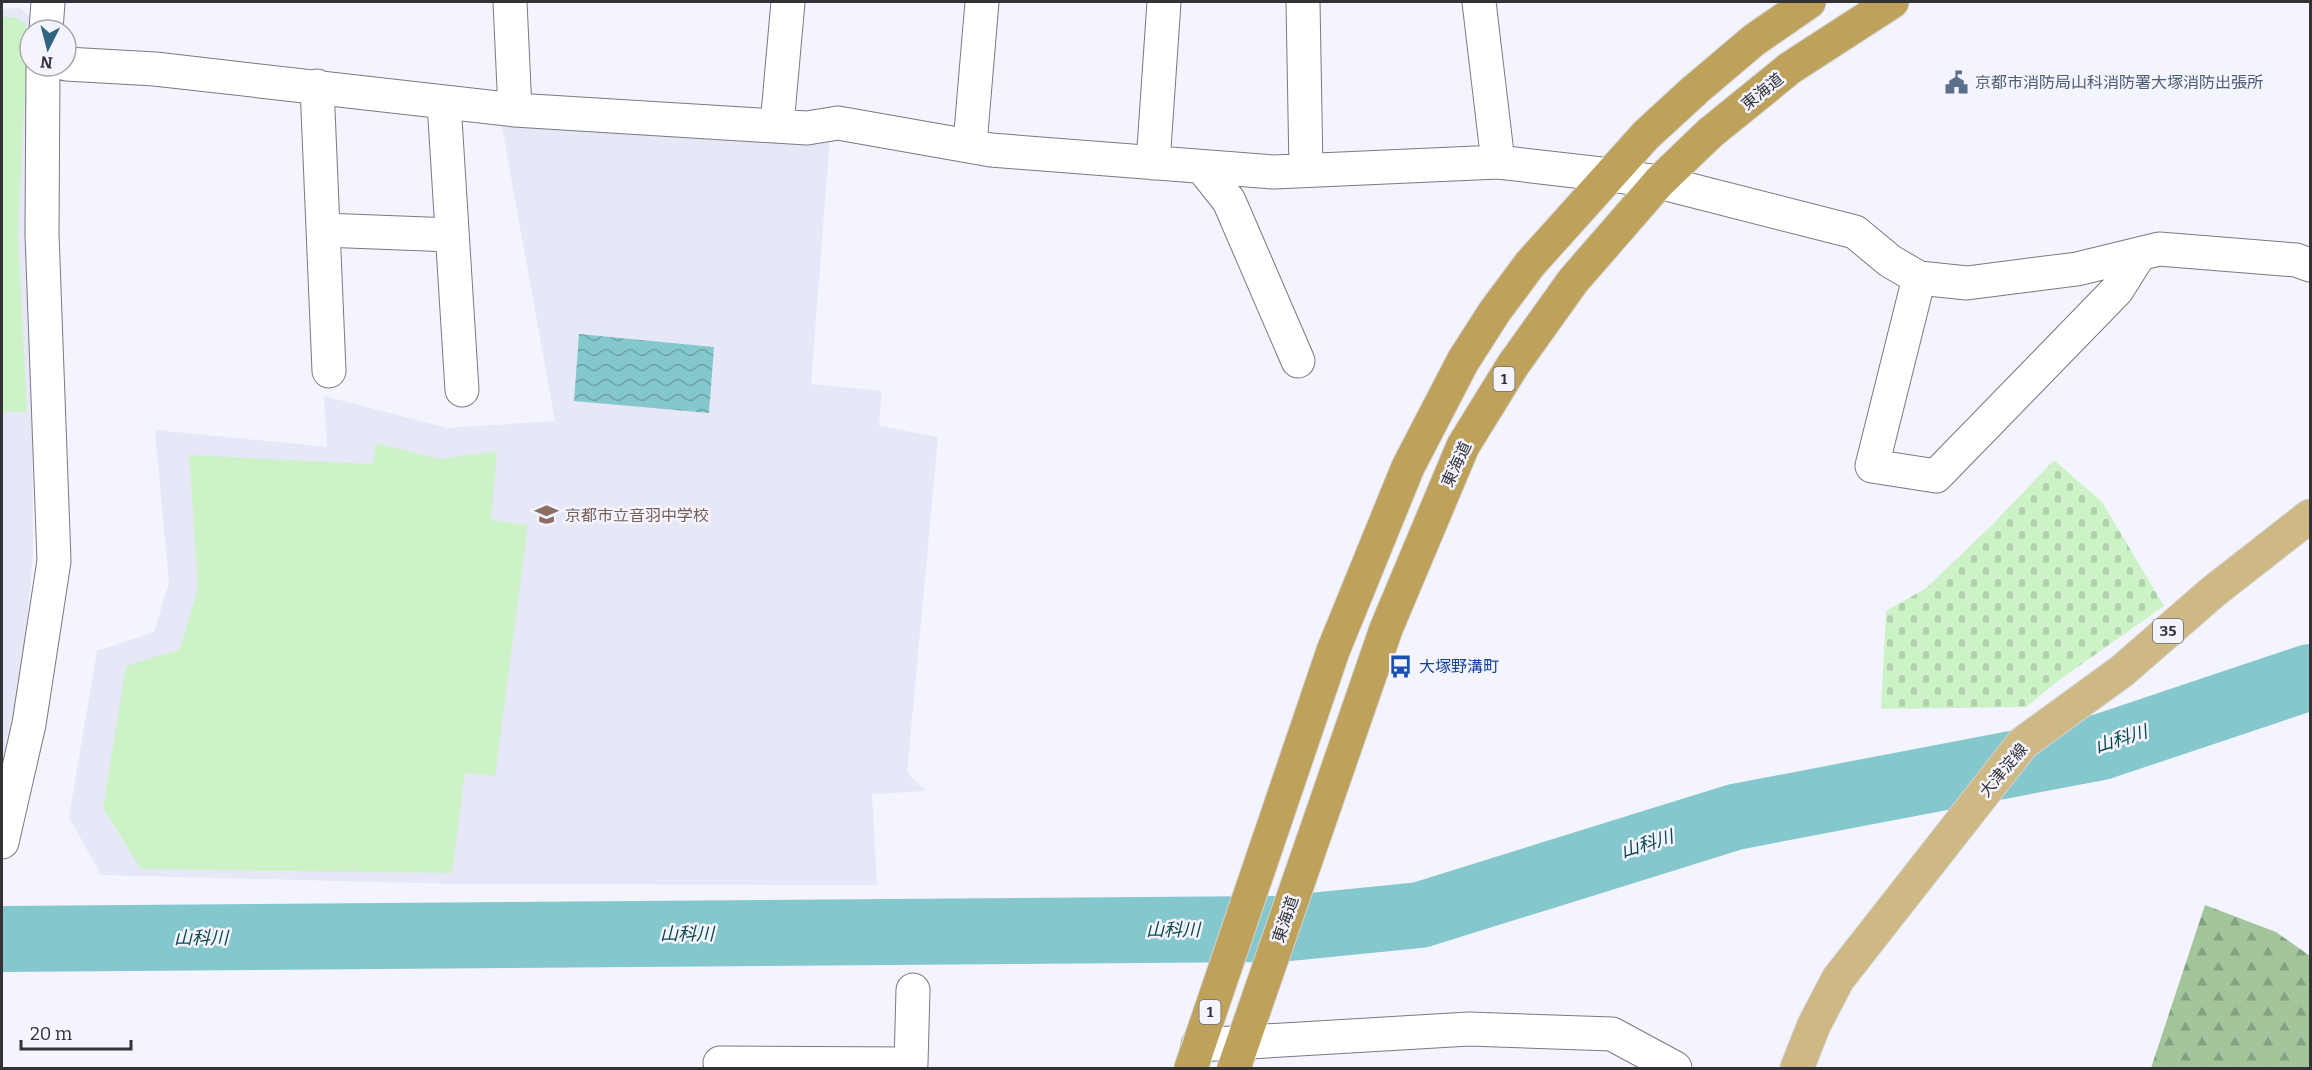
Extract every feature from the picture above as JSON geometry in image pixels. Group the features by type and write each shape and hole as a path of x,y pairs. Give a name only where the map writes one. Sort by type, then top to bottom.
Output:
{"highway":[{"name":"1","path":"1195,1057 1333,651 1408,467 1463,361 1495,311 1530,264 1646,135 1754,40 1809,2"},
{"name":"東海道","path":"1238,1056 1386,629 1463,446 1513,365 1573,281 1659,182 1710,134 1790,68 1892,2"}],"main road":[{"name":"大津淀線","path":"1797,1068 1814,1025 1838,979 2023,743 2122,671 2214,591 2310,516"}],"street":[{"path":"47,18 48,2"},
{"path":"510,2 515,110"},
{"path":"777,125 788,2"},
{"path":"970,144 982,2"},
{"path":"1153,163 1164,2"},
{"path":"1303,2 1306,170"},
{"path":"1479,2 1498,162"},
{"path":"78,65 155,69 515,110 807,128 838,123 970,144 991,150 1274,172 1498,162 1659,182 1855,232 1890,261 1919,278 1967,283 2078,269 2159,249 2296,260 2310,265"},
{"path":"2,842 29,724 54,561 42,234 43,78"},
{"path":"317,86 329,371"},
{"path":"444,103 462,390"},
{"path":"1202,167 1229,201 1298,361"},
{"path":"323,230 452,236"},
{"path":"1919,278 1872,466 1936,476 2117,290 2139,255"},
{"path":"720,1063 815,1066 911,1064 913,990"},
{"path":"1195,1057 1238,1056 1469,1029 1612,1034 1675,1068"}],"shaded area":[{"path":"20,8 32,18 18,18 18,78 30,78 33,555 22,675 2,777 2,9"},
{"name":"京都市立音羽中学校","path":"501,121 806,145 830,137 811,384 882,391 879,426 938,437 907,773 926,791 872,794 877,885 458,884 101,875 69,817 97,651 154,632 169,583 155,430 327,447 324,396 447,428 555,421"}],"green space":[{"path":"2,17 16,17 18,19 18,78 26,78 18,235 27,412 2,412"},
{"path":"376,443 440,459 497,451 491,520 528,525 495,776 465,773 452,873 141,869 103,808 126,666 180,649 198,587 189,455 373,464"},
{"path":"2054,460 2102,502 2164,606 2062,678 2026,707 1881,709 1886,611 1925,589 1993,524"},
{"path":"2205,905 2276,932 2310,956 2310,1068 2151,1068"}],"water":[{"path":"579,334 714,347 709,413 574,401"}],"waterway":[{"name":"山科川","path":"2,939 1280,929 1420,915 1735,817 2101,747 2310,677"}],"place":[{"name":"京都市消防局山科消防署大塚消防出張所","path":"1957,82"},
{"name":"京都市立音羽中学校","path":"547,515"},
{"name":"大塚野溝町","path":"1401,666"}]}
